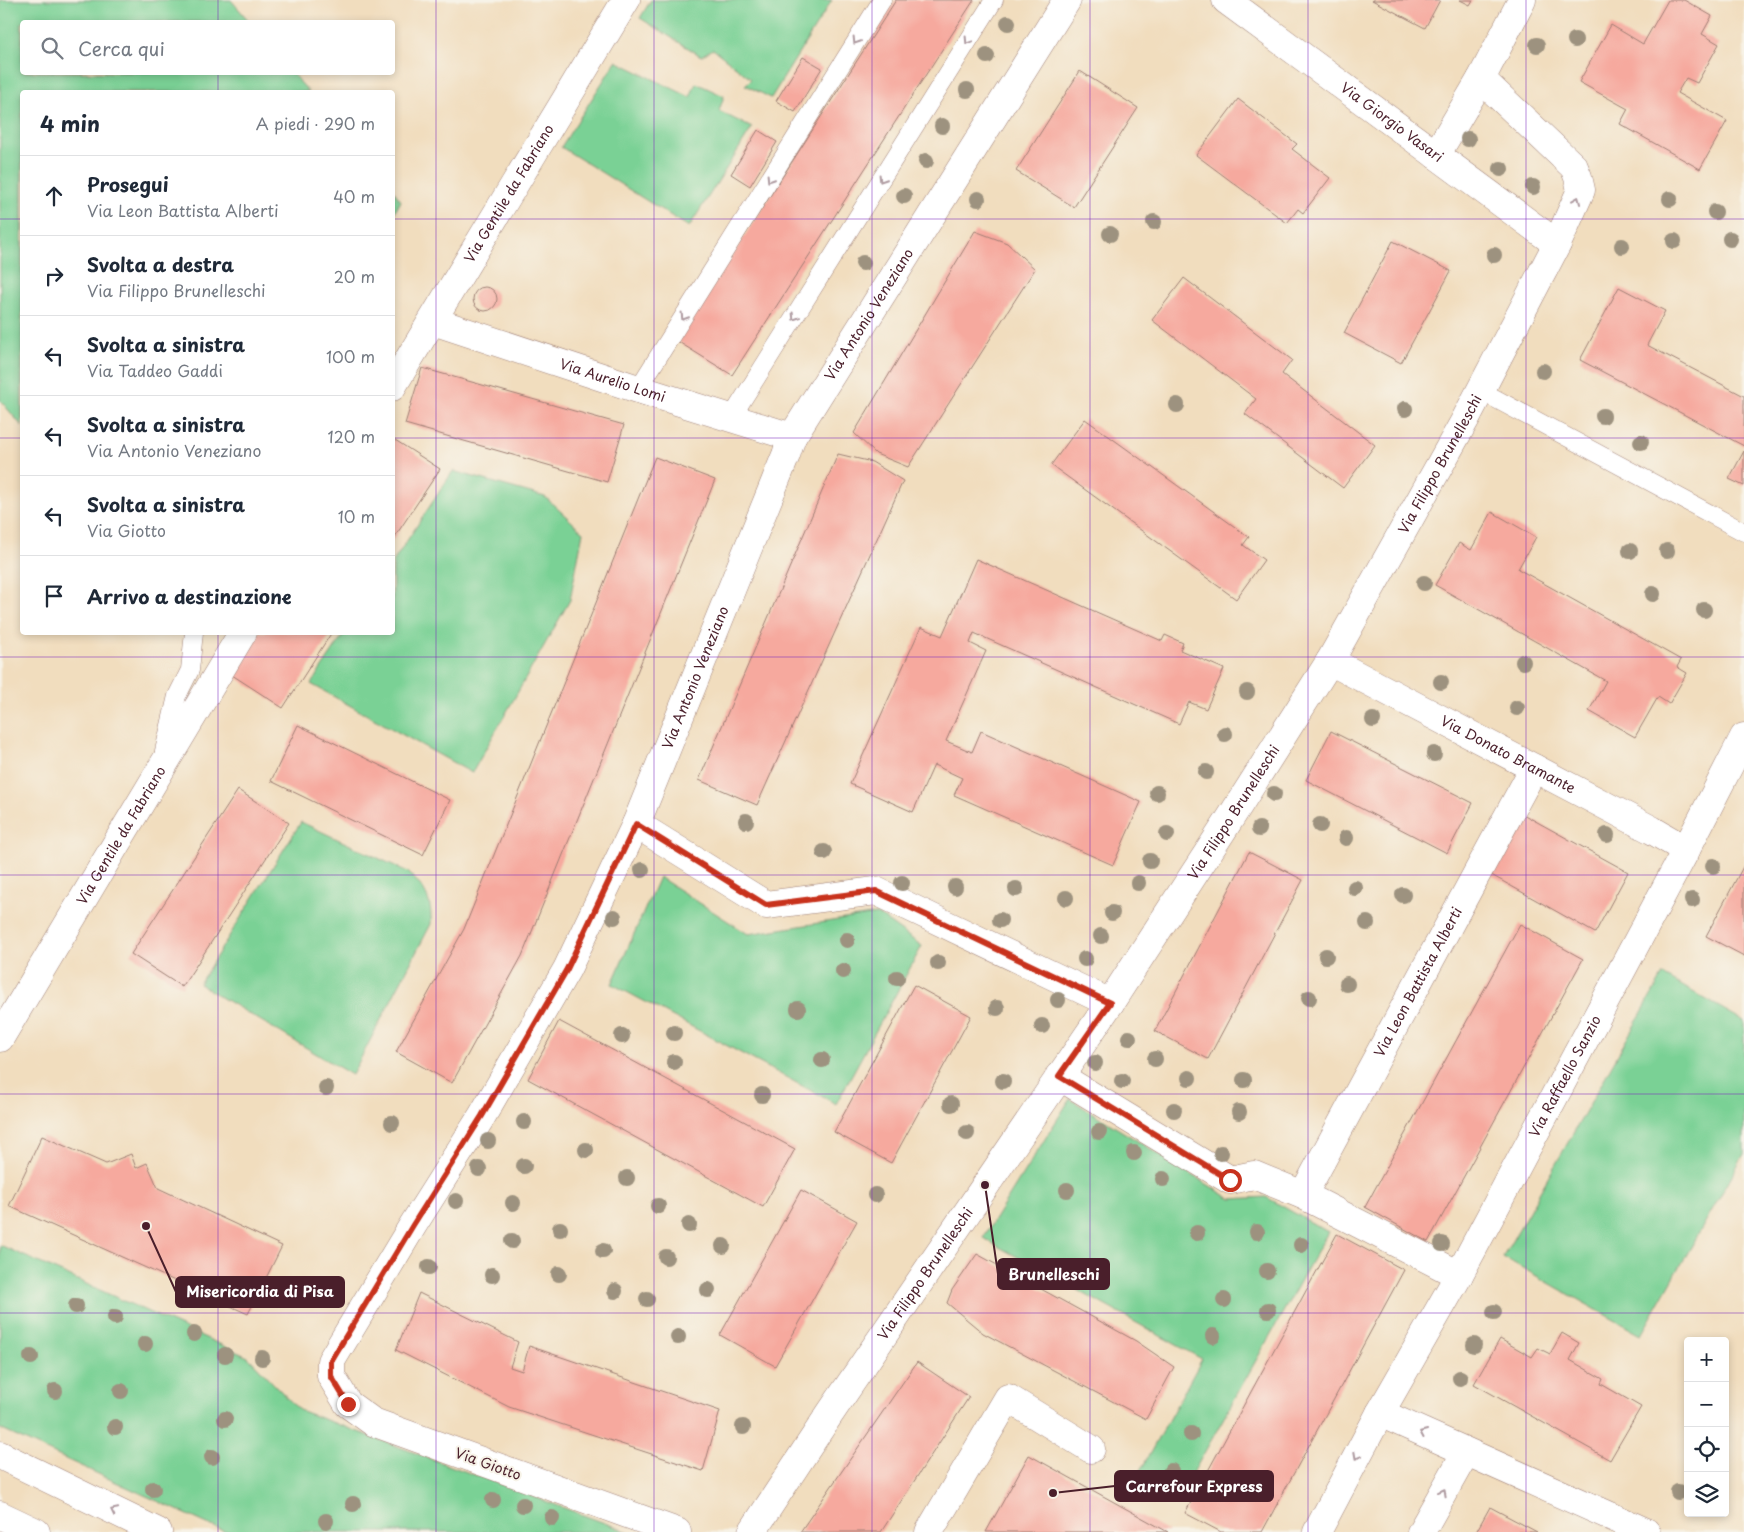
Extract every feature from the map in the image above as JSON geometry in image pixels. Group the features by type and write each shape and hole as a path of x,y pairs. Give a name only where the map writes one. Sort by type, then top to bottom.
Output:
{"street":[{"name":"Via Gentile da Fabriano","path":"395,382 626,0"},
{"name":"Via Antonio Veneziano","path":"331,1361 413,1225 482,1116 567,969 636,824 792,437 1067,0"},
{"name":"Via Giorgio Vasari","path":"1226,0 1557,244"},
{"path":"1436,155 1481,79 1522,0"},
{"name":"Via Filippo Brunelleschi","path":"752,1532 834,1408 1110,1003 1330,661 1481,391 1557,244 1581,190 1576,171 1481,79"},
{"name":"Via Aurelio Lomi","path":"433,321 638,389 792,437"},
{"name":"Via Gentile da Fabriano","path":"0,1038 241,635"},
{"name":"Via Donato Bramante","path":"1330,661 1686,850"},
{"name":"Via Raffaello Sanzio","path":"1317,1532 1380,1413 1459,1275 1686,850 1744,737"},
{"name":"Via Leon Battista Alberti","path":"1303,1195 1534,768"},
{"path":"636,824 766,905 876,891 1110,1003"},
{"path":"1059,1076 1230,1180 1254,1175 1303,1195 1459,1275"},
{"name":"Via Giotto","path":"331,1361 331,1376 348,1404 373,1422 677,1532"},
{"path":"928,1532 1008,1398 1091,1449"},
{"path":"1380,1413 1646,1532"},
{"path":"1421,1532 1466,1452"},
{"path":"0,1455 158,1532"},
{"path":"0,1515 36,1532"}],"lane":[{"path":"638,389 882,0"},
{"path":"731,418 994,0"},
{"path":"1481,391 1744,532"},
{"path":"158,776 177,696 190,670 194,635"}],"green space":[{"path":"0,0 231,0 248,20 20,20 20,75 294,75 307,90 20,90 20,424 0,400"},
{"path":"651,0 832,0 771,98 745,85 751,79 713,49 701,56 640,18"},
{"path":"616,61 690,97 696,83 724,96 719,111 752,128 689,227 561,147"},
{"path":"395,193 401,201 395,212"},
{"path":"453,471 545,497 583,532 570,600 472,773 311,684 344,635 395,635 395,559"},
{"path":"301,822 408,872 423,889 429,901 431,924 352,1075 199,984"},
{"path":"659,877 748,934 877,914 922,946 836,1104 612,984"},
{"path":"1663,975 1744,1021 1744,1154 1641,1335 1503,1257"},
{"path":"1070,1099 1231,1199 1266,1197 1328,1232 1180,1496 1138,1475 1202,1359 983,1238"},
{"path":"0,1245 248,1357 299,1410 629,1532 225,1532 0,1429"}],"building":[{"path":"896,0 974,0 732,375 677,341"},
{"path":"1372,0 1440,0 1425,28"},
{"path":"1460,0 1473,0 1470,5"},
{"path":"1668,0 1684,0 1712,16 1702,34 1719,44 1697,83 1686,78 1677,93 1727,121 1700,169 1620,124 1628,109 1579,82 1611,25 1643,44"},
{"path":"803,57 822,68 795,112 776,101"},
{"path":"1080,71 1138,108 1074,207 1016,171"},
{"path":"1238,99 1297,144 1292,149 1330,178 1303,213 1298,209 1287,223 1196,155"},
{"path":"758,130 777,142 750,186 731,174"},
{"path":"975,231 1007,243 1035,269 908,467 876,454 854,433"},
{"path":"1393,241 1451,271 1401,363 1344,333"},
{"path":"1184,278 1292,360 1282,374 1375,445 1343,488 1245,414 1256,399 1152,320"},
{"path":"480,287 490,287 497,294 497,304 490,311 480,311 473,304 473,294"},
{"path":"1619,287 1665,311 1647,345 1744,396 1744,446 1580,360"},
{"path":"422,368 624,425 607,482 405,424"},
{"path":"1085,419 1249,537 1243,545 1264,560 1236,599 1051,465"},
{"path":"395,440 440,469 395,536"},
{"path":"1744,451 1744,486 1729,479"},
{"path":"838,454 872,462 903,481 757,805 699,780"},
{"path":"655,457 715,480 522,956 452,1083 396,1052 464,929"},
{"path":"1492,512 1536,537 1518,569 1681,660 1677,667 1687,673 1669,704 1658,697 1635,737 1589,711 1606,681 1435,585 1459,543 1471,550"},
{"path":"976,559 1162,641 1165,635 1183,643 1180,650 1224,669 1206,709 1189,702 1179,724 974,633 970,643 986,651 946,741 972,752 981,731 1141,802 1113,865 954,795 962,778 934,765 913,812 850,784 921,627 942,636"},
{"path":"254,635 330,635 283,708 229,673"},
{"path":"298,725 450,800 423,855 271,781"},
{"path":"1331,731 1473,803 1447,853 1306,780"},
{"path":"238,790 289,823 182,987 131,954"},
{"path":"1519,812 1628,872 1595,933 1486,872"},
{"path":"1249,852 1303,880 1208,1059 1155,1031"},
{"path":"1744,865 1744,956 1706,936"},
{"path":"1520,924 1583,959 1428,1242 1365,1207"},
{"path":"914,985 971,1016 891,1163 834,1132"},
{"path":"559,1021 795,1149 763,1207 528,1079"},
{"path":"42,1136 106,1164 131,1154 136,1168 147,1163 158,1188 282,1246 248,1314 9,1206"},
{"path":"801,1190 857,1221 775,1366 720,1335"},
{"path":"1337,1234 1404,1270 1262,1532 1221,1532 1185,1513"},
{"path":"977,1254 1136,1341 1174,1367 1146,1419 983,1333 947,1303 952,1290"},
{"path":"419,1293 518,1342 510,1367 522,1371 529,1346 720,1411 703,1471 509,1407 396,1350"},
{"path":"1562,1333 1579,1343 1570,1360 1603,1379 1601,1384 1641,1407 1610,1460 1474,1384 1500,1339 1532,1357 1538,1348 1550,1354"},
{"path":"917,1362 969,1397 881,1532 800,1532"},
{"path":"1029,1455 1168,1532 986,1532"},
{"path":"1490,1507 1537,1532 1476,1532"}],"place":[{"name":"Brunelleschi","path":"985,1185"},
{"name":"Misericordia di Pisa","path":"146,1226"},
{"name":"Carrefour Express","path":"1053,1493"}],"route":[{"path":"348,1404 331,1376 331,1361 413,1225 482,1116 567,969 636,824 766,905 876,891 1110,1003 1059,1076 1230,1180"}]}
